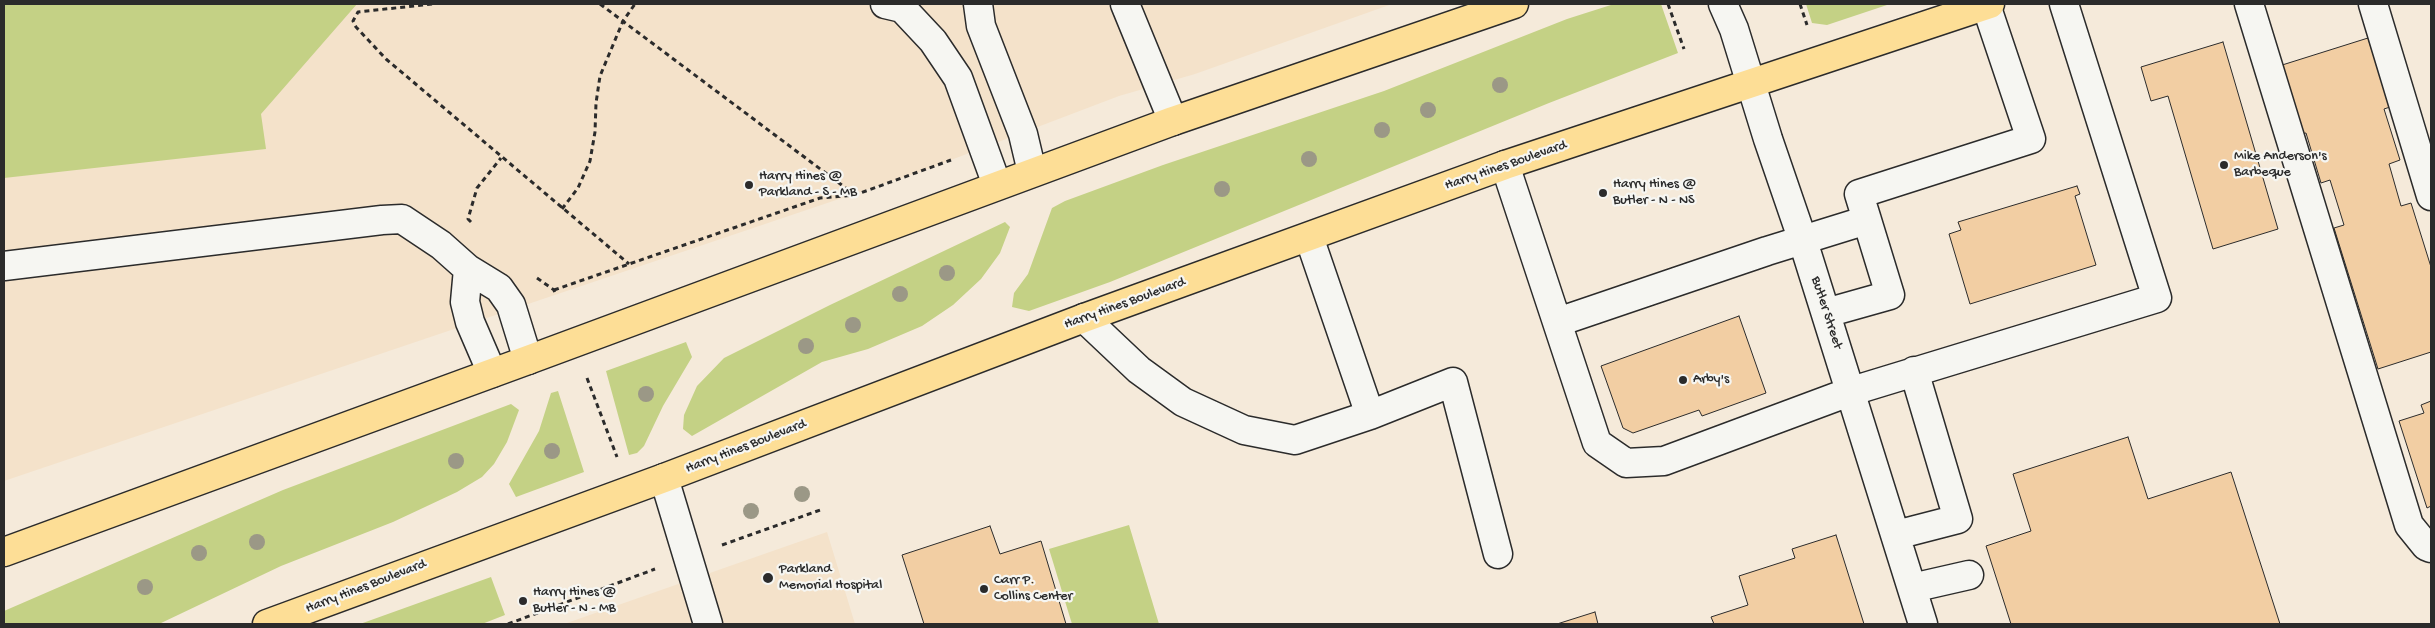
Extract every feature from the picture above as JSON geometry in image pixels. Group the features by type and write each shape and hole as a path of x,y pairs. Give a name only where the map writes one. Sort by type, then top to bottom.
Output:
{"main road":[{"path":"4,552 1172,121 1514,4"},
{"name":"Harry Hines Boulevard","path":"268,624 664,478 1084,318 1505,165 1988,4"}],"street":[{"path":"885,4 902,8 933,42 958,78 997,185"},
{"path":"978,4 981,26 1023,134 1032,172"},
{"path":"1125,4 1172,121"},
{"name":"Butler Street","path":"1723,4 1751,83 1852,391 1923,624"},
{"path":"1826,313 1890,295 1859,194 2031,139 1988,4"},
{"path":"1505,165 1558,322 1596,443 1626,464 1664,461 1852,391 2157,298 2064,4"},
{"path":"2249,4 2409,525 2426,546 2431,548"},
{"path":"2373,4 2431,196"},
{"path":"4,266 402,219 441,246 468,269 499,288 511,305 528,360"},
{"path":"1558,322 1867,220"},
{"path":"1309,237 1370,415"},
{"path":"468,269 464,302 470,322 492,373"},
{"path":"1084,318 1139,370 1183,402 1244,430 1295,440 1370,415 1453,382 1498,554"},
{"path":"1896,535 1958,519 1914,371"},
{"path":"664,478 708,624"},
{"path":"1912,588 1969,575"}],"path":[{"path":"432,4 358,12 354,15 353,21 356,27 386,59 501,158 629,264"},
{"path":"600,4 855,195"},
{"path":"562,209 578,188 590,161 595,132 596,103 600,76 623,21 635,4"},
{"path":"1668,4 1684,49"},
{"path":"1800,4 1807,24"},
{"path":"474,225 468,219 477,188 501,158"},
{"path":"532,274 554,292 820,198 855,195 953,160"},
{"path":"587,378 618,460"},
{"path":"718,547 823,510"},
{"path":"508,624 658,568"}],"shaded area":[{"path":"4,4 1392,4 1195,74 1119,96 922,171 4,481"},
{"name":"Parkland Memorial Hospital","path":"827,532 855,624 564,624"}],"green space":[{"path":"4,4 357,4 261,114 266,149 4,178"},
{"path":"1614,4 1661,4 1678,53 1549,103 1110,282 1029,311 1012,307 1014,293 1028,274 1052,208 1065,201 1163,165 1384,91 1567,19"},
{"path":"1806,4 1890,4 1827,25 1812,23"},
{"path":"1005,222 1010,227 1000,253 981,279 953,305 922,326 868,349 822,362 692,436 683,429 684,415 697,386 724,358 830,305"},
{"path":"686,342 692,357 663,406 644,446 637,453 629,455 606,371"},
{"path":"558,391 584,472 516,497 509,484 539,431 551,393"},
{"path":"511,404 519,410 507,442 494,464 482,477 457,492 393,522 281,566 159,624 4,624 4,611 283,490"},
{"path":"1129,525 1159,624 1072,624 1049,549"},
{"path":"491,577 505,615 482,624 360,624"}],"building":[{"path":"2368,38 2390,107 2384,109 2400,160 2389,164 2401,206 2411,203 2431,267 2431,352 2378,369 2334,228 2344,225 2330,180 2321,183 2306,133 2300,134 2279,66"},
{"name":"Mike Anderson's Barbeque","path":"2223,42 2278,229 2213,249 2168,96 2151,101 2141,67"},
{"path":"2077,186 2080,194 2075,196 2096,265 1970,304 1949,234 1961,230 1958,222"},
{"name":"Arby's","path":"1739,316 1766,393 1702,416 1699,410 1633,433 1623,428 1601,366"},
{"path":"2431,401 2431,506 2427,508 2399,421 2424,413 2421,405"},
{"path":"2128,437 2148,499 2231,472 2280,624 2011,624 1986,546 2031,531 2013,474"},
{"name":"Carr P. Collins Center","path":"990,526 1000,554 1041,541 1066,624 924,624 902,555"},
{"path":"1836,535 1864,624 1714,624 1711,617 1748,605 1739,576 1795,558 1792,549"},
{"path":"1595,612 1598,624 1557,624"}],"place":[{"name":"Mike Anderson's Barbeque","path":"2224,165"},
{"name":"Harry Hines @ Parkland - S - MB","path":"749,185"},
{"name":"Harry Hines @ Butler - N - NS","path":"1603,193"},
{"name":"Arby's","path":"1683,380"},
{"name":"Parkland Memorial Hospital","path":"768,578"},
{"name":"Carr P. Collins Center","path":"984,589"},
{"name":"Harry Hines @ Butler - N - MB","path":"523,601"}]}
